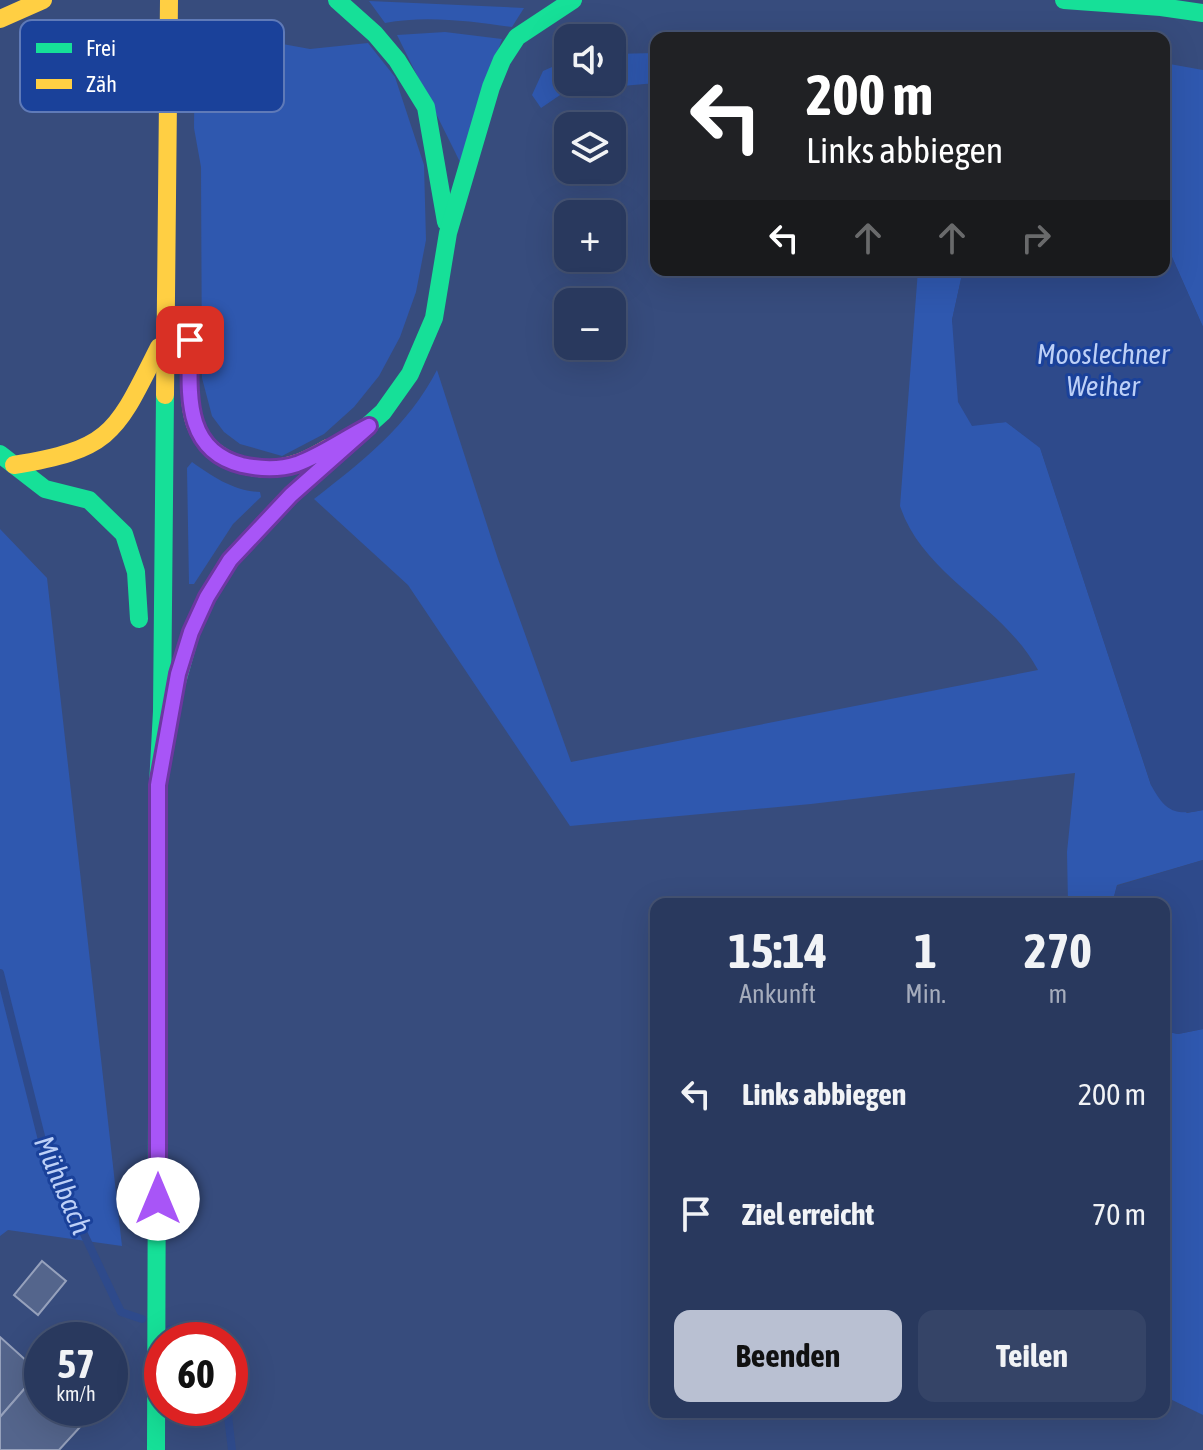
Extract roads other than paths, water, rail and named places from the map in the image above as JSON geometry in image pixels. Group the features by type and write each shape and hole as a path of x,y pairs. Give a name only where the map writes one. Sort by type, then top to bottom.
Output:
{"main road":[{"path":"0,19 43,0"},
{"path":"169,0 169,20"},
{"path":"337,0 375,34 397,60 426,107 448,233"},
{"path":"161,711 178,674 191,632 207,597 230,560 291,495 369,426 397,394 421,352 434,318 448,233 491,87 502,60 517,37 573,0"},
{"path":"1064,0 1203,13"},
{"path":"156,1450 159,774 168,112"},
{"path":"168,198 186,273"},
{"path":"7,460 62,457 109,433 135,395 164,336"},
{"path":"190,348 190,392 195,425 209,448 227,460 262,469 287,467 369,426"},
{"path":"7,460 45,489 89,500 124,534 136,572 140,642"},
{"path":"145,684 161,711"}],"water":[{"name":"Mooslechner Weiher","path":"1170,253 1203,327 1203,810 1171,810 1151,785 1040,448 1006,422 972,426 958,402 952,320 962,276 1170,276"},
{"path":"1203,860 1203,1029 1178,1034 1170,1032 1170,898 1114,898 1117,886"}],"waterway":[{"name":"Mühlbach","path":"0,973 45,1152 121,1312 142,1319"},
{"name":"Mühlbach","path":"229,1426 232,1450"}]}
